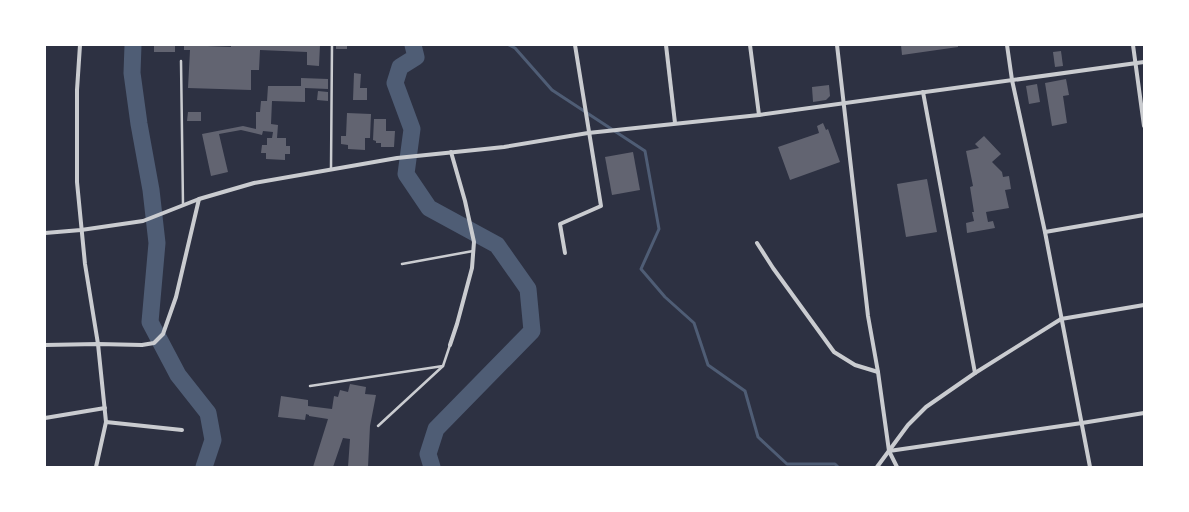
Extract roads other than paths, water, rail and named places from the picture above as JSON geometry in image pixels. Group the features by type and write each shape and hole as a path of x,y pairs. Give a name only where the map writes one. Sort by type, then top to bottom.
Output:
{"street":[{"path":"80,45 77,90 77,182 85,264 98,344 106,422 96,467"},
{"path":"565,253 560,224 601,206 575,45"},
{"path":"666,45 675,123"},
{"path":"750,45 759,115"},
{"path":"837,45 868,316 878,372 889,451 897,467"},
{"path":"1007,45 1012,80 1045,232 1090,467"},
{"path":"1133,45 1144,126"},
{"path":"45,233 81,230 143,220 199,198 254,183 397,158 504,147 588,133 759,115 1144,62"},
{"path":"923,92 975,373"},
{"path":"450,345 472,268 474,242 465,201 451,152"},
{"path":"45,345 142,345 154,343 163,334 176,297 199,198"},
{"path":"1045,232 1144,214"},
{"path":"757,243 773,268 834,352 855,365 878,372"},
{"path":"877,467 908,425 926,407 975,373 1061,319 1144,305"},
{"path":"45,418 105,408"},
{"path":"889,451 1144,413"},
{"path":"106,422 182,430"}],"lane":[{"path":"331,169 332,45"},
{"path":"181,61 183,205"},
{"path":"402,264 473,251"},
{"path":"378,426 443,366 450,345"},
{"path":"310,386 443,366"}],"waterway":[{"path":"133,45 132,73 139,124 151,190 157,243 150,322 178,375 208,413 213,440 204,467"},
{"path":"413,45 416,57 400,67 395,83 412,129 406,174 429,208 497,245 528,289 532,331 436,429 428,454 432,467"},
{"path":"509,45 515,48 552,90 645,151 659,229 641,269 665,297 694,323 708,365 745,391 758,437 787,464 835,464 838,467"}]}
